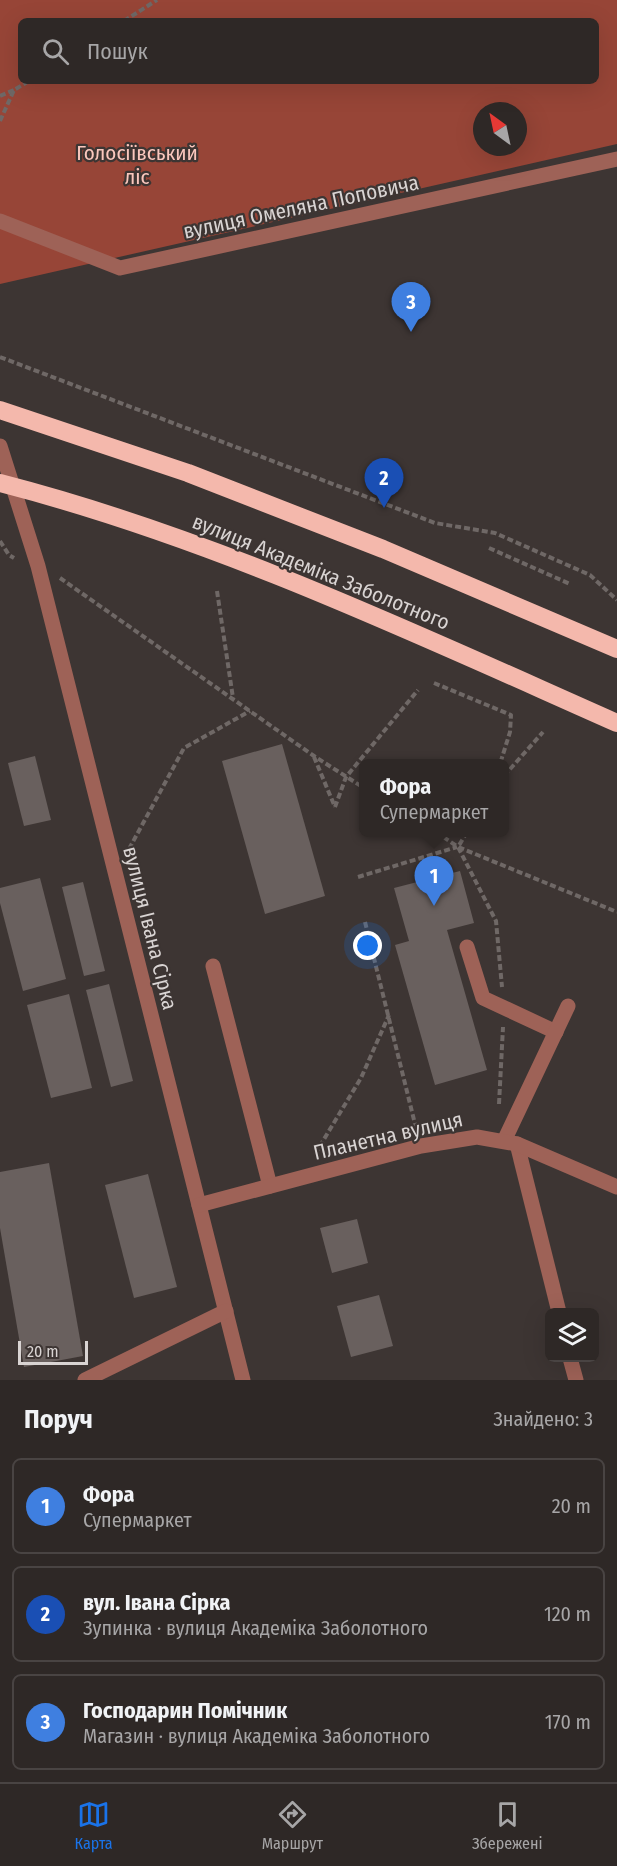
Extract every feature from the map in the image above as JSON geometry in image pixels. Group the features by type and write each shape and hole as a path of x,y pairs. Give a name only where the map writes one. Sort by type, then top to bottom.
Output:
{"highway":[{"name":"вулиця Академіка Заболотного","path":"0,410 220,486 383,549 617,649"},
{"name":"вулиця Академіка Заболотного","path":"6,485 101,512 192,543 363,610 617,723"}],"street":[{"name":"вулиця Омеляна Поповича","path":"0,221 120,268 617,159"},
{"name":"вулиця Івана Сірка","path":"0,446 6,485 38,567 243,1380"},
{"path":"467,947 483,998 556,1032"},
{"path":"213,966 270,1186"},
{"path":"558,1308 510,1142 568,1006"},
{"name":"Планетна вулиця","path":"199,1205 421,1146 477,1137 510,1142 617,1187"},
{"path":"86,1380 226,1311"},
{"path":"571,1362 576,1380"}],"path":[{"path":"129,18 157,0"},
{"path":"0,96 24,84"},
{"path":"0,121 14,90"},
{"path":"0,357 435,523 495,533 590,575 617,600"},
{"path":"489,548 570,585"},
{"path":"67,582 359,785"},
{"path":"217,591 233,699"},
{"path":"434,683 511,716 510,732 502,759"},
{"path":"361,759 418,690"},
{"path":"115,876 184,748 250,711"},
{"path":"509,770 543,732"},
{"path":"314,756 335,807 346,777 359,761"},
{"path":"444,837 458,846 617,912"},
{"path":"357,877 458,846 463,837"},
{"path":"365,922 421,1146"},
{"path":"300,1179 361,1078 389,1014"}],"green space":[{"name":"Голосіївський ліс","path":"0,0 617,0 617,144 0,284"}],"building":[{"path":"282,744 325,896 265,914 222,761"},
{"path":"35,756 51,820 24,826 8,763"},
{"path":"460,871 474,923 447,930 487,1070 435,1085 395,945 409,941 394,888"},
{"path":"40,878 66,979 23,991 0,903 0,888"},
{"path":"83,882 105,971 84,976 62,887"},
{"path":"109,984 133,1081 111,1087 86,990"},
{"path":"69,994 92,1088 51,1098 27,1005"},
{"path":"49,1163 83,1356 24,1367 0,1228 0,1172"},
{"path":"148,1174 177,1287 134,1298 105,1185"},
{"path":"357,1219 368,1263 332,1273 320,1228"},
{"path":"379,1295 393,1346 351,1357 337,1306"}],"place":[{"name":"Господарин Помічник","path":"411,332"},
{"name":"вул. Івана Сірка","path":"384,508"},
{"name":"Фора","path":"434,906"}]}
